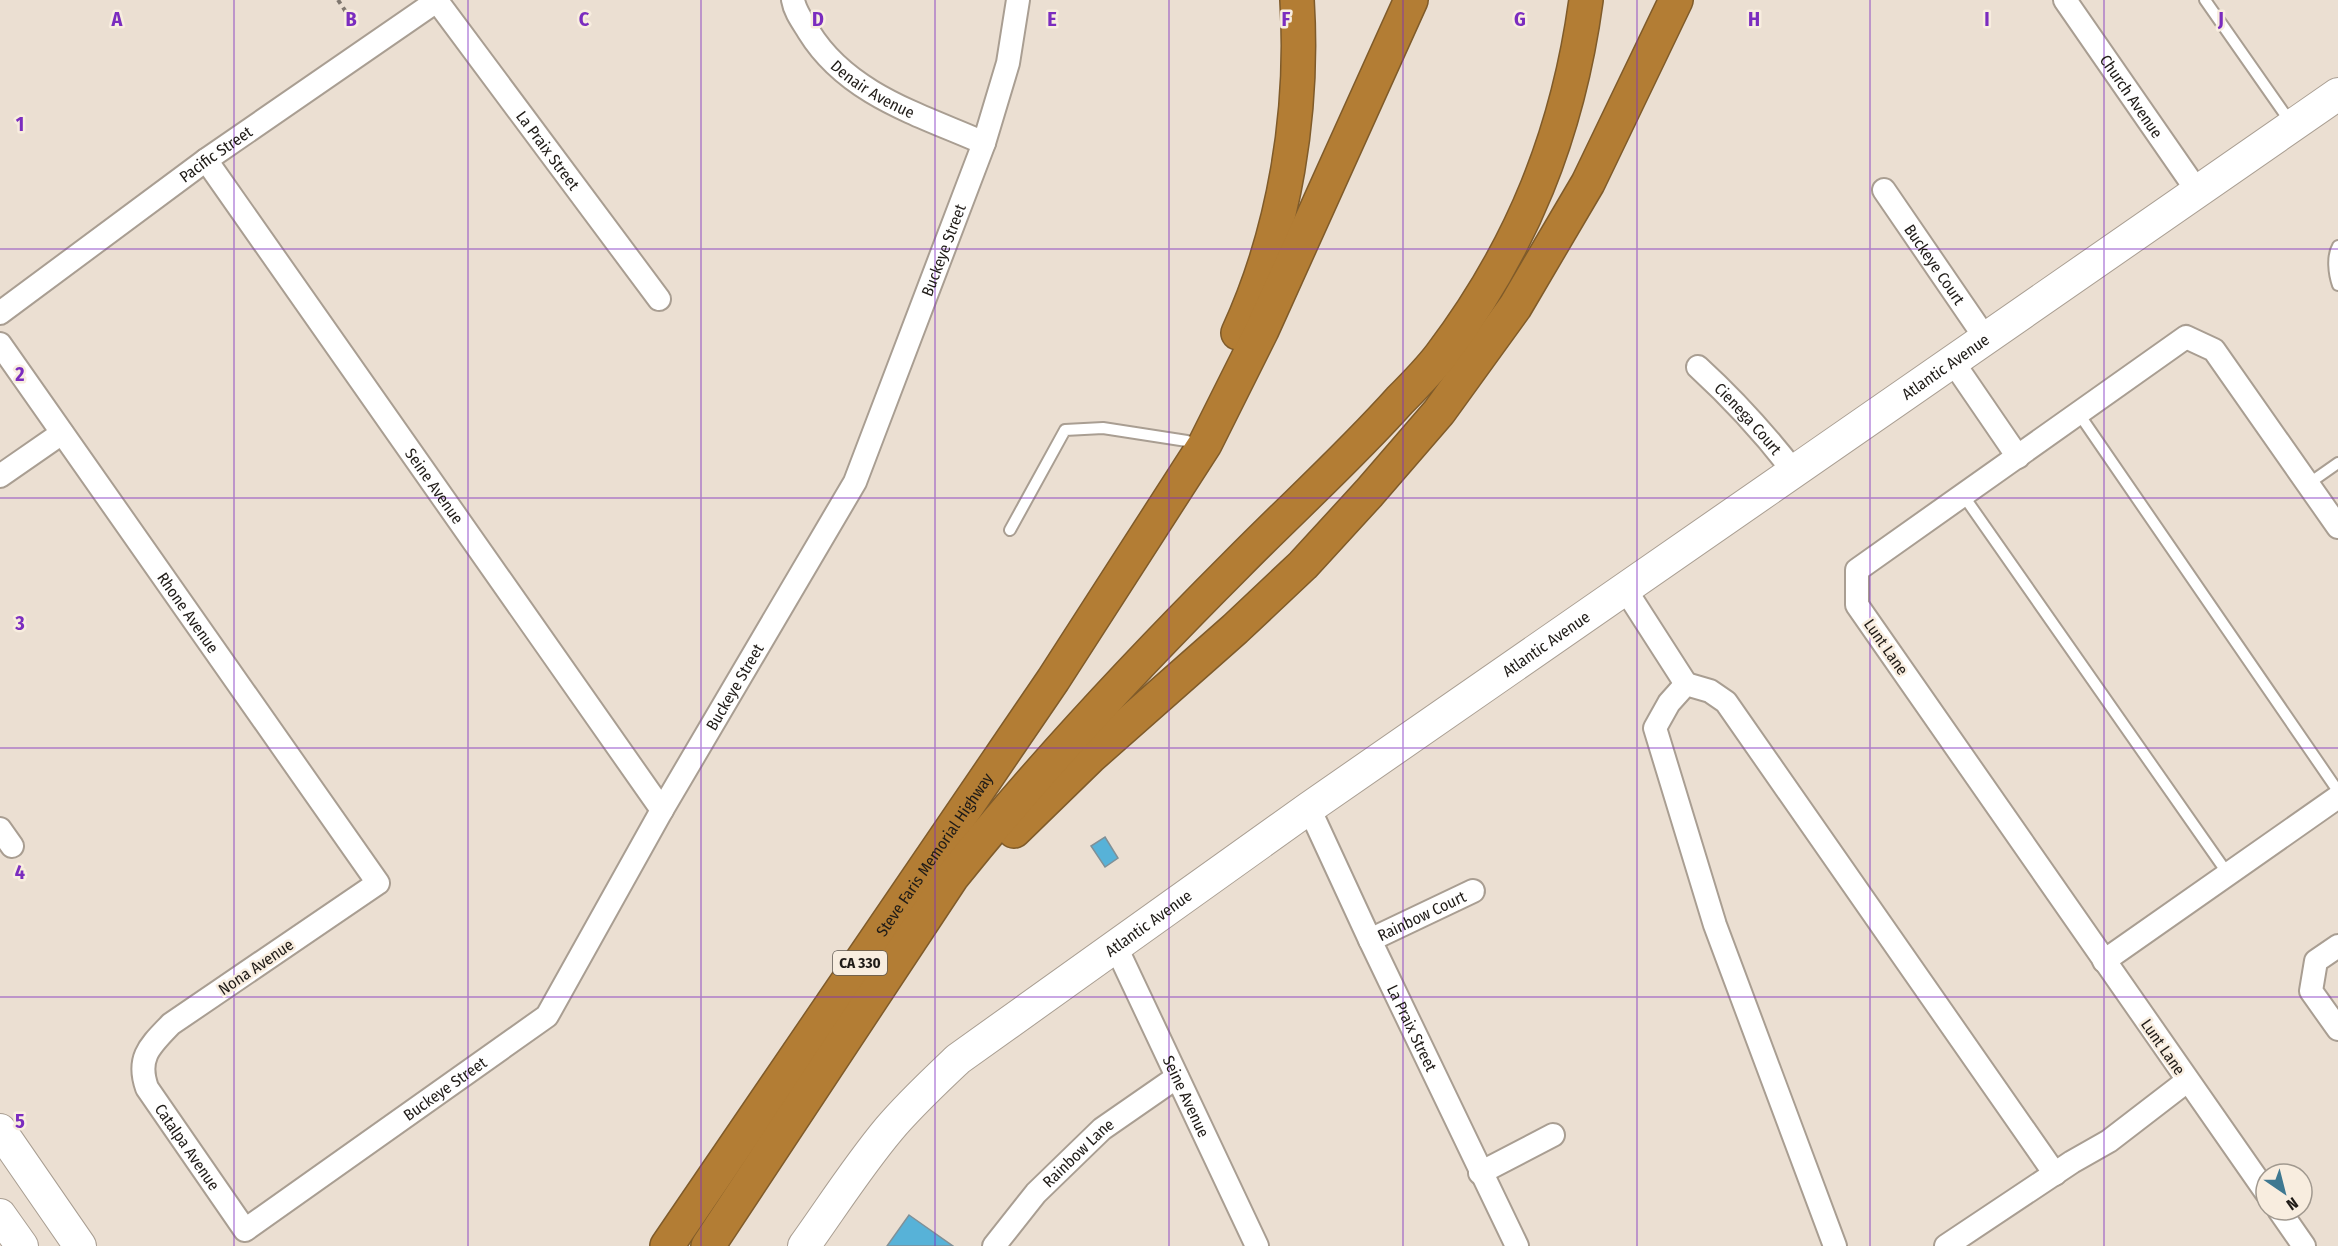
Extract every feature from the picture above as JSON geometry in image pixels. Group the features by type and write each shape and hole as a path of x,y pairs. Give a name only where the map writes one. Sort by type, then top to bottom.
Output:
{"highway":[{"path":"1195,445 1243,321 1270,244 1280,206 1288,167 1296,93 1297,0"},
{"path":"1195,445 1262,330 1411,0"},
{"path":"748,1188 952,877 1030,782 1151,652 1271,529 1376,427 1440,357 1484,293 1529,210 1563,117 1579,51 1586,0"},
{"path":"708,1246 962,886 1048,796 1303,566 1370,493 1439,412 1515,307 1588,183 1676,0"},
{"name":"Steve Faris Memorial Highway","path":"667,1246 1046,690 1137,549 1195,445"}],"street":[{"name":"Pacific Street","path":"0,313 206,160 437,0"},
{"name":"La Praix Street","path":"437,0 659,299"},
{"name":"Denair Avenue","path":"793,0 794,8 818,45 832,63 852,79 874,94 984,143"},
{"name":"Buckeye Street","path":"245,1230 547,1016 662,810 855,482 984,143 1008,63 1018,0"},
{"name":"Church Avenue","path":"2065,0 2198,192"},
{"name":"Atlantic Avenue","path":"804,1246 866,1160 922,1093 966,1053 1309,808 1795,473 2338,94"},
{"name":"Seine Avenue","path":"206,160 662,810"},
{"name":"Buckeye Court","path":"1884,190 1986,339"},
{"name":"Lunt Lane","path":"2254,1175 1857,605 1857,570 2186,337 2214,350 2338,527"},
{"name":"Rhone Avenue","path":"0,344 378,883"},
{"path":"1953,362 2018,457"},
{"name":"Cienega Court","path":"1698,368 1737,403 1795,473"},
{"path":"0,476 62,433"},
{"path":"1625,589 1686,684 1710,692 1726,702 2055,1174"},
{"path":"1686,684 1669,703 1655,728 1715,925 1835,1246"},
{"path":"2104,961 2338,797"},
{"name":"La Praix Street","path":"1309,808 1480,1173 1517,1246"},
{"name":"Nona Avenue","path":"142,1060 154,1042 171,1024 378,883"},
{"name":"Rainbow Court","path":"1370,940 1473,891"},
{"path":"2338,946 2316,961 2311,991 2338,1029"},
{"name":"Seine Avenue","path":"1116,947 1257,1246"},
{"name":"Catalpa Avenue","path":"142,1060 142,1075 147,1088 245,1230"},
{"name":"Rainbow Lane","path":"994,1246 1036,1193 1102,1130 1177,1077"},
{"path":"1946,1246 2109,1141 2187,1081"},
{"path":"0,1130 80,1246"},
{"path":"1480,1173 1553,1135"},
{"path":"0,1215 22,1246"},
{"path":"2287,1222 2304,1246"}],"lane":[{"path":"2205,0 2293,126"},
{"path":"2338,246 2335,250 2335,277 2338,285"},
{"path":"2079,414 2338,791"},
{"path":"1010,530 1065,430 1103,428 1195,445"},
{"path":"2308,484 2338,463"},
{"path":"1963,495 2228,874"}],"path":[{"path":"338,0 348,15"}],"building":[{"path":"1105,837 1118,858 1105,867 1091,846"},
{"path":"909,1215 953,1246 887,1246"}]}
